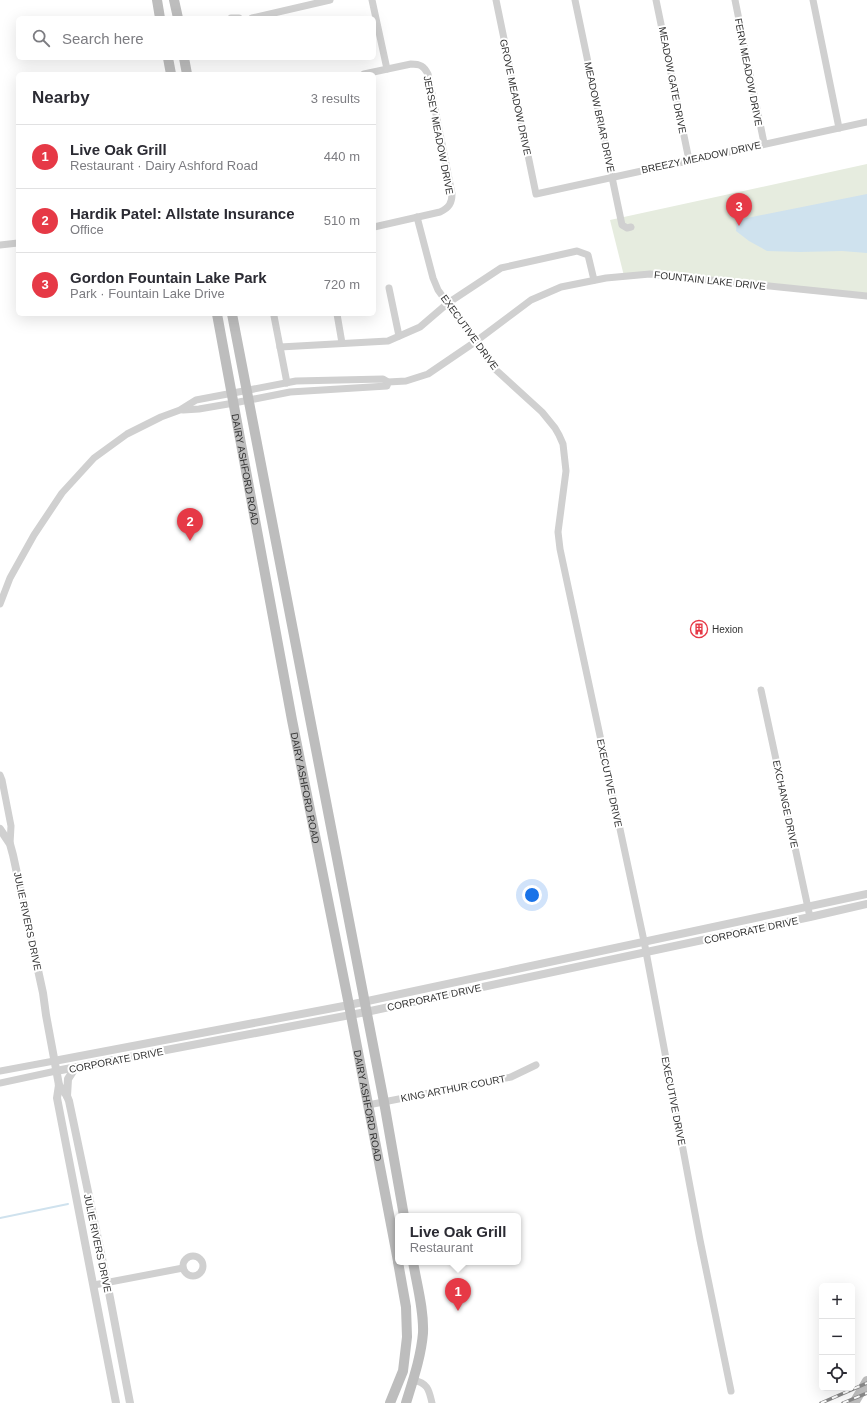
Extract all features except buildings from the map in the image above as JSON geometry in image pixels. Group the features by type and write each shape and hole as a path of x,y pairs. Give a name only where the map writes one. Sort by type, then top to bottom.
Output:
{"main road":[{"path":"157,0 160,16"},
{"path":"174,0 178,16"},
{"path":"168,60 171,72"},
{"path":"184,60 187,72"},
{"name":"DAIRY ASHFORD ROAD","path":"217,316 292,720 395,1242"},
{"name":"DAIRY ASHFORD ROAD","path":"232,316 384,1102 403,1213"},
{"path":"256,524 272,521"},
{"path":"280,651 296,647"},
{"path":"292,720 310,717"},
{"name":"DAIRY ASHFORD ROAD","path":"390,1403 402,1371 407,1338 406,1307 399,1265"},
{"path":"406,1403 420,1354 423,1332 422,1315 413,1265"},
{"path":"402,1284 416,1281"},
{"path":"854,1403 867,1381"}],"street":[{"path":"261,16 330,0"},
{"path":"372,0 375,16"},
{"name":"GROVE MEADOW DRIVE","path":"496,0 536,194"},
{"name":"MEADOW BRIAR DRIVE","path":"575,0 622,225 627,228 631,227"},
{"name":"MEADOW GATE DRIVE","path":"656,0 689,160"},
{"name":"FERN MEADOW DRIVE","path":"735,0 764,143"},
{"path":"813,0 839,128"},
{"path":"373,72 387,69 376,18"},
{"name":"JERSEY MEADOW DRIVE","path":"387,69 417,64 422,66 428,74 452,194 452,201 446,210 418,217"},
{"name":"BREEZY MEADOW DRIVE","path":"536,194 764,143 867,122"},
{"path":"376,227 418,217"},
{"name":"EXECUTIVE DRIVE","path":"418,217 433,278 438,290 496,370 550,420 559,434 563,444 566,471 558,532 560,550 644,941 700,1240 731,1391"},
{"path":"0,245 16,243"},
{"path":"280,346 388,341 420,327 448,303 501,268 577,251 588,255 594,280"},
{"name":"FOUNTAIN LAKE DRIVE","path":"247,395 287,383 383,379 388,382 406,381 428,374 532,300 561,287 606,278 650,274 867,296"},
{"path":"389,288 399,336"},
{"path":"274,316 287,383"},
{"path":"337,316 342,343"},
{"path":"331,380 332,389"},
{"name":"FOUNTAIN LAKE DRIVE","path":"247,395 386,386 388,382"},
{"path":"0,604 10,578 34,535 62,493 94,458 127,434 161,417 180,410 196,400 233,398 247,395"},
{"name":"EXCHANGE DRIVE","path":"761,690 810,917"},
{"name":"JULIE RIVERS DRIVE","path":"1,779 11,826 10,844 37,962 59,1085 58,1098 116,1400"},
{"path":"0,829 10,844"},
{"name":"CORPORATE DRIVE","path":"365,1007 429,988 867,894"},
{"name":"CORPORATE DRIVE","path":"0,1083 207,1043 365,1007 432,998 867,904"},
{"path":"429,988 432,998"},
{"name":"CORPORATE DRIVE","path":"0,1071 205,1032 350,1010"},
{"path":"205,1032 207,1043"},
{"name":"KING ARTHUR COURT","path":"368,1105 511,1077 536,1065"},
{"path":"24,1067 26,1078"},
{"path":"67,1096 68,1078 75,1068"},
{"name":"JULIE RIVERS DRIVE","path":"59,1085 67,1096 107,1282 130,1403"},
{"path":"83,1226 95,1226"},
{"path":"94,1285 183,1268"},
{"path":"413,1380 422,1382 425,1385 430,1394 432,1403"},
{"path":"116,1400 128,1394"}],"shaded area":[{"path":"867,164 867,296 693,278 624,276 610,220"}],"water":[{"path":"867,194 867,253 842,251 767,251 749,241 736,231 737,220"}],"waterway":[{"path":"0,1218 68,1204"}],"railway":[{"path":"821,1403 867,1383"},
{"path":"843,1403 867,1393"}],"place":[{"name":"Gordon Fountain Lake Park","path":"739,226"},
{"name":"Hardik Patel: Allstate Insurance","path":"190,541"},
{"name":"Hexion","path":"699,629"},
{"name":"Live Oak Grill","path":"458,1311"}]}
